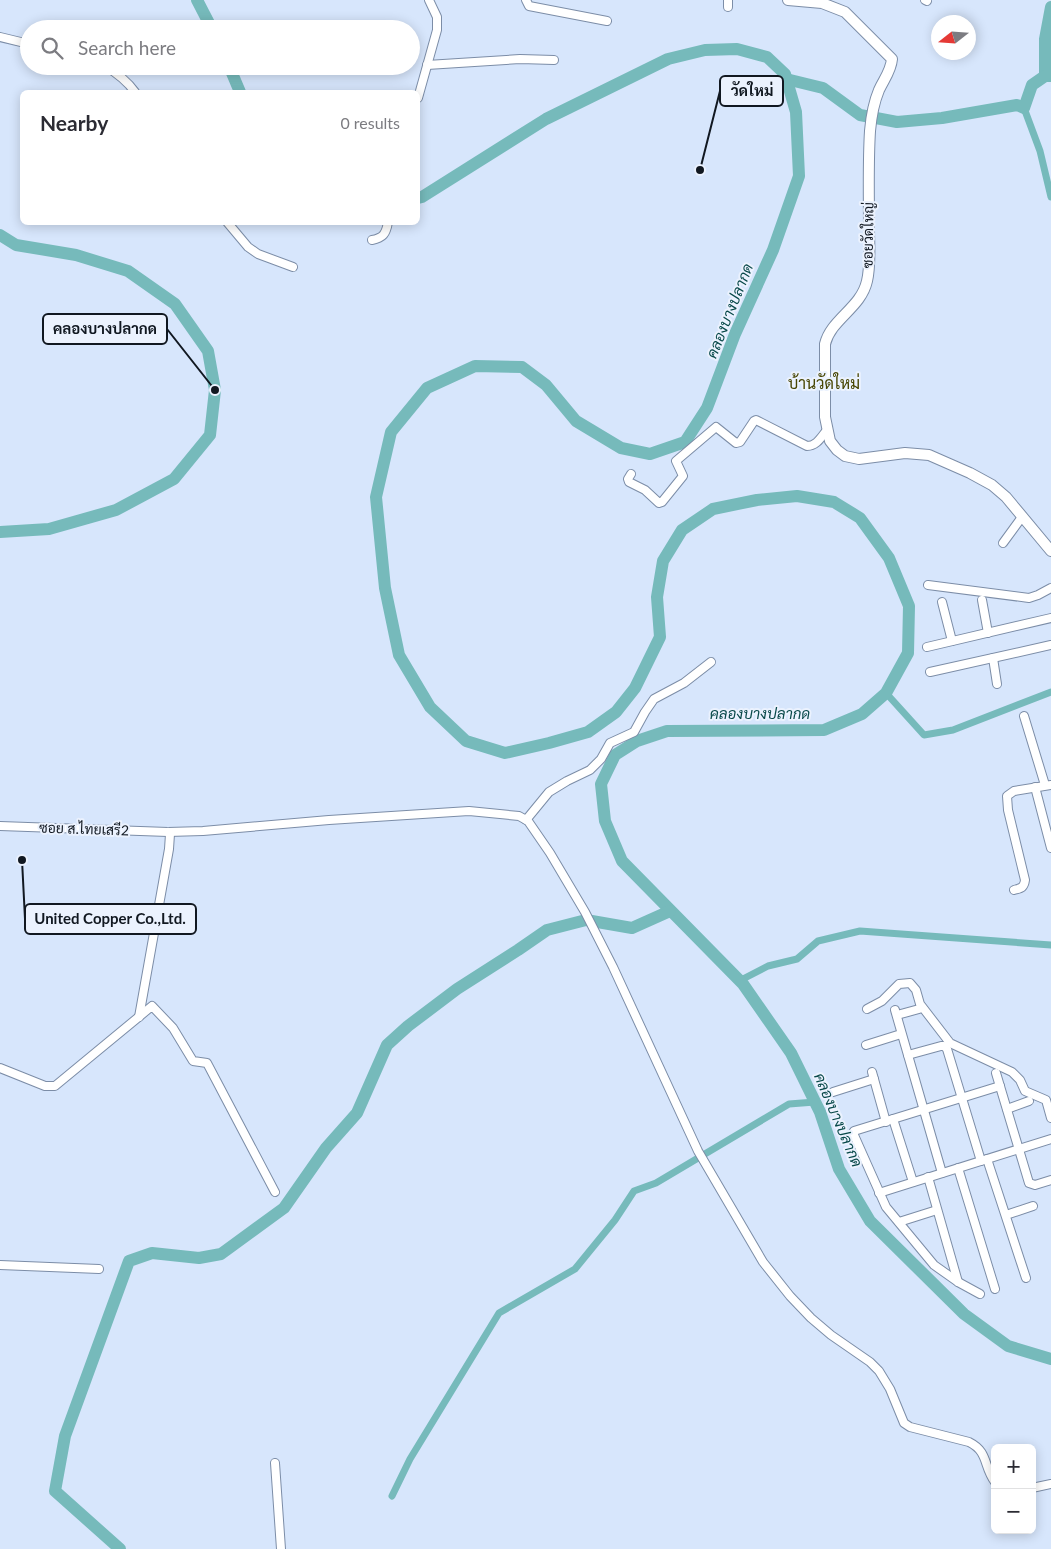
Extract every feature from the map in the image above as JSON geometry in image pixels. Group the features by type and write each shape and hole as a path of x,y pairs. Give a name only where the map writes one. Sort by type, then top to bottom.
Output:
{"street":[{"path":"420,91 437,30 437,16 429,0"},
{"path":"526,0 529,6 607,21"},
{"name":"ซอยวัดใหญ่","path":"788,0 835,3 892,59 888,74 879,91 871,129 869,162 869,263 867,282 855,306 827,336 825,408 830,442 845,456 859,460 916,453 929,456 970,473 1006,497 1051,551"},
{"path":"0,37 20,42"},
{"path":"427,65 520,59 554,60"},
{"path":"119,75 133,90"},
{"path":"230,225 248,247 258,254 293,267"},
{"path":"372,240 384,236 387,225"},
{"path":"630,474 629,482 652,495 659,503 662,502 683,476 676,461 716,427 736,443 740,442 756,420 807,446 812,446 816,443 827,430"},
{"path":"1003,543 1022,517"},
{"path":"928,585 1029,598 1051,588"},
{"path":"982,600 988,633"},
{"path":"942,602 952,641"},
{"path":"927,647 1051,618"},
{"path":"930,672 1051,646"},
{"path":"993,658 997,684"},
{"path":"711,662 684,683 654,699 634,732 610,743 601,759 590,770 550,792 526,820 550,853 585,912 628,999 698,1152 763,1262 790,1296 823,1329 870,1362 879,1371 890,1389 904,1423 910,1427 969,1442 976,1446 984,1453 991,1477"},
{"path":"1014,890 1022,888 1025,880 1008,810 1008,796 1014,791 1048,785 1024,716"},
{"path":"1035,787 1051,848"},
{"name":"ซอย ส.ไทยเสรี2","path":"0,826 168,832 203,831 329,820 469,811 519,816 526,820"},
{"path":"139,1017 169,849 170,834 168,832"},
{"path":"867,1009 882,1001 899,984 910,983 916,990 920,1004 950,1044 1012,1072 1020,1080 1025,1091 1046,1100 1051,1118"},
{"path":"0,1068 46,1086 55,1086 152,1006 173,1028 193,1061 207,1063 275,1192"},
{"path":"919,1009 896,1013 942,1173"},
{"path":"866,1045 901,1034"},
{"path":"908,1055 944,1046 948,1049 984,1160 1006,1215 1026,1278"},
{"path":"996,1073 1029,1183 1034,1185 1051,1180"},
{"path":"833,1092 873,1076 913,1182"},
{"path":"980,1294 958,1282 934,1265 886,1207 853,1133 854,1131 1000,1086"},
{"path":"1007,1109 1029,1102"},
{"path":"879,1192 1051,1139"},
{"path":"958,1168 995,1289"},
{"path":"928,1177 958,1282"},
{"path":"1006,1215 1033,1206"},
{"path":"899,1222 937,1210"},
{"path":"0,1265 99,1269"},
{"path":"275,1463 281,1549"},
{"path":"1036,1487 1051,1484"}],"waterway":[{"name":"คลองบางปลากด","path":"197,0 207,20"},
{"path":"1045,76 1045,39 1051,7"},
{"name":"คลองบางปลากด","path":"420,198 546,119 668,59 705,50 737,49 767,57 785,74 796,112 799,176 773,250 735,334 707,408 685,442 650,454 621,448 576,421 546,385 522,367 475,366 427,388 391,432 376,497 385,588 399,655 430,707 466,741 505,753 588,732 616,712 635,688 660,637 657,597 663,561 682,530 713,509 757,500 797,496 834,502 860,518 889,558 909,606 908,653 886,693 862,714 824,730 667,731 637,741 615,755 601,784 605,821 622,861 743,984 791,1053 820,1112 839,1169 870,1221 964,1314 1008,1346 1051,1359"},
{"name":"คลองบางปลากด","path":"233,75 239,90"},
{"path":"786,79 823,88 860,115 897,122 942,118 1017,105 1024,108 1032,85 1045,76 1051,76"},
{"path":"1024,108 1040,151 1051,197"},
{"name":"คลองบางปลากด","path":"0,235 16,245 76,255 128,271 175,304 208,351 215,390 210,435 174,479 116,510 49,529 0,532"},
{"path":"886,693 924,735 953,730 1051,692"},
{"path":"120,1549 55,1491 65,1436 129,1261 152,1253 199,1258 221,1254 284,1208 326,1148 357,1113 387,1045 408,1026 457,989 547,930 586,920 632,928 670,911"},
{"path":"739,981 768,966 797,959 818,941 860,931 1051,945"},
{"path":"392,1496 410,1459 499,1313 575,1269 615,1220 634,1191 656,1183 789,1104 815,1102"}],"place":[{"name":"วัดใหม่","path":"700,170"},
{"name":"คลองบางปลากด","path":"215,390"},
{"name":"United Copper Co.,Ltd.","path":"22,860"}],"district":[{"name":"บ้านวัดใหม่","path":"824,383"}]}
